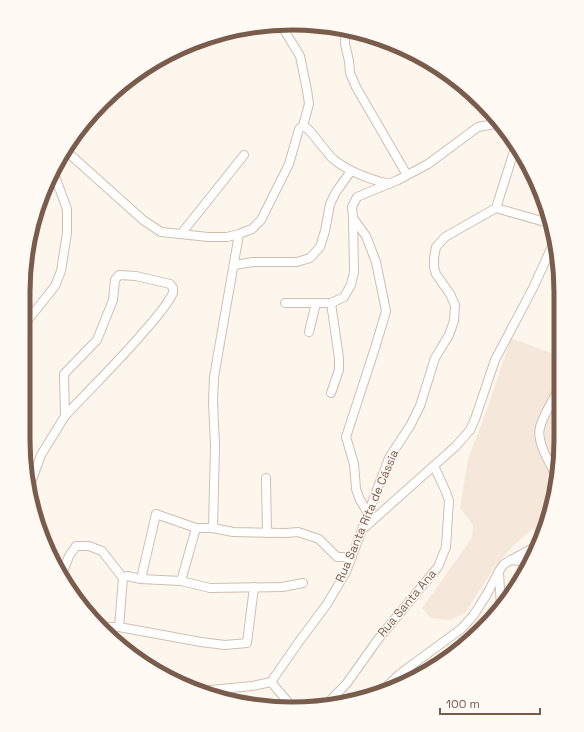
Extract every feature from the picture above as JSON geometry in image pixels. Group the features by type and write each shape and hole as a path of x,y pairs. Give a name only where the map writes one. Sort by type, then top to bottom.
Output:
{"street":[{"path":"69,154 143,220 161,232 208,237 227,237 252,229 261,220 289,164 298,129 303,126 308,104 307,90 300,56 285,30"},
{"path":"345,35 350,73 356,87 407,175"},
{"path":"285,303 331,303 344,297 351,285 354,272 352,207 357,197 389,184 428,164 478,127 493,124"},
{"path":"303,126 308,129 333,158 351,171 369,180 389,184"},
{"path":"514,152 496,208 544,222"},
{"path":"181,234 244,155"},
{"path":"234,265 254,262 297,262 310,258 320,247 325,231 330,204 336,192 351,171"},
{"path":"30,317 55,286 61,271 67,233 67,209 56,179"},
{"name":"Rua Santa Rita de Cássia","path":"271,682 336,591 346,572 389,458 410,426 420,406 434,358 448,336 454,321 455,305 450,294 436,274 434,267 436,247 445,237 496,208"},
{"path":"353,218 366,236 376,262 386,311 346,436 354,464 356,490 368,513"},
{"path":"213,528 215,446 214,377 239,234"},
{"path":"362,530 459,443 472,426 495,360 533,288 551,250"},
{"path":"33,478 41,455 65,416 158,315 173,293 173,288 170,284 136,276 120,276 115,280 113,300 97,340 64,374 65,416"},
{"path":"309,332 316,303"},
{"path":"331,303 339,358 338,370 331,393"},
{"path":"552,468 541,443 540,427 554,398"},
{"name":"Rua Santa Ana","path":"332,699 347,683 379,638 438,567 443,556 446,547 448,501 446,492 434,466"},
{"path":"266,478 267,533"},
{"path":"141,579 156,514 196,528 213,528 233,532 298,532 319,539 336,557 352,557"},
{"path":"181,581 196,528"},
{"path":"64,569 69,556 76,546 89,546 102,552 123,578 119,627"},
{"path":"391,682 401,673 461,629 469,621 487,594 504,564 530,549"},
{"path":"510,560 524,561"},
{"path":"499,571 500,598"},
{"path":"123,578 127,576 141,579 181,581 210,588 282,587 303,583"},
{"path":"109,627 119,627 225,645 247,643 254,587"},
{"path":"213,690 252,686 271,682 288,702"}],"shaded area":[{"path":"511,338 554,354 554,440 552,474 545,508 538,529 532,529 512,547 496,565 465,613 450,620 431,618 422,608 472,538 473,525 460,508 468,459 487,410"}]}
